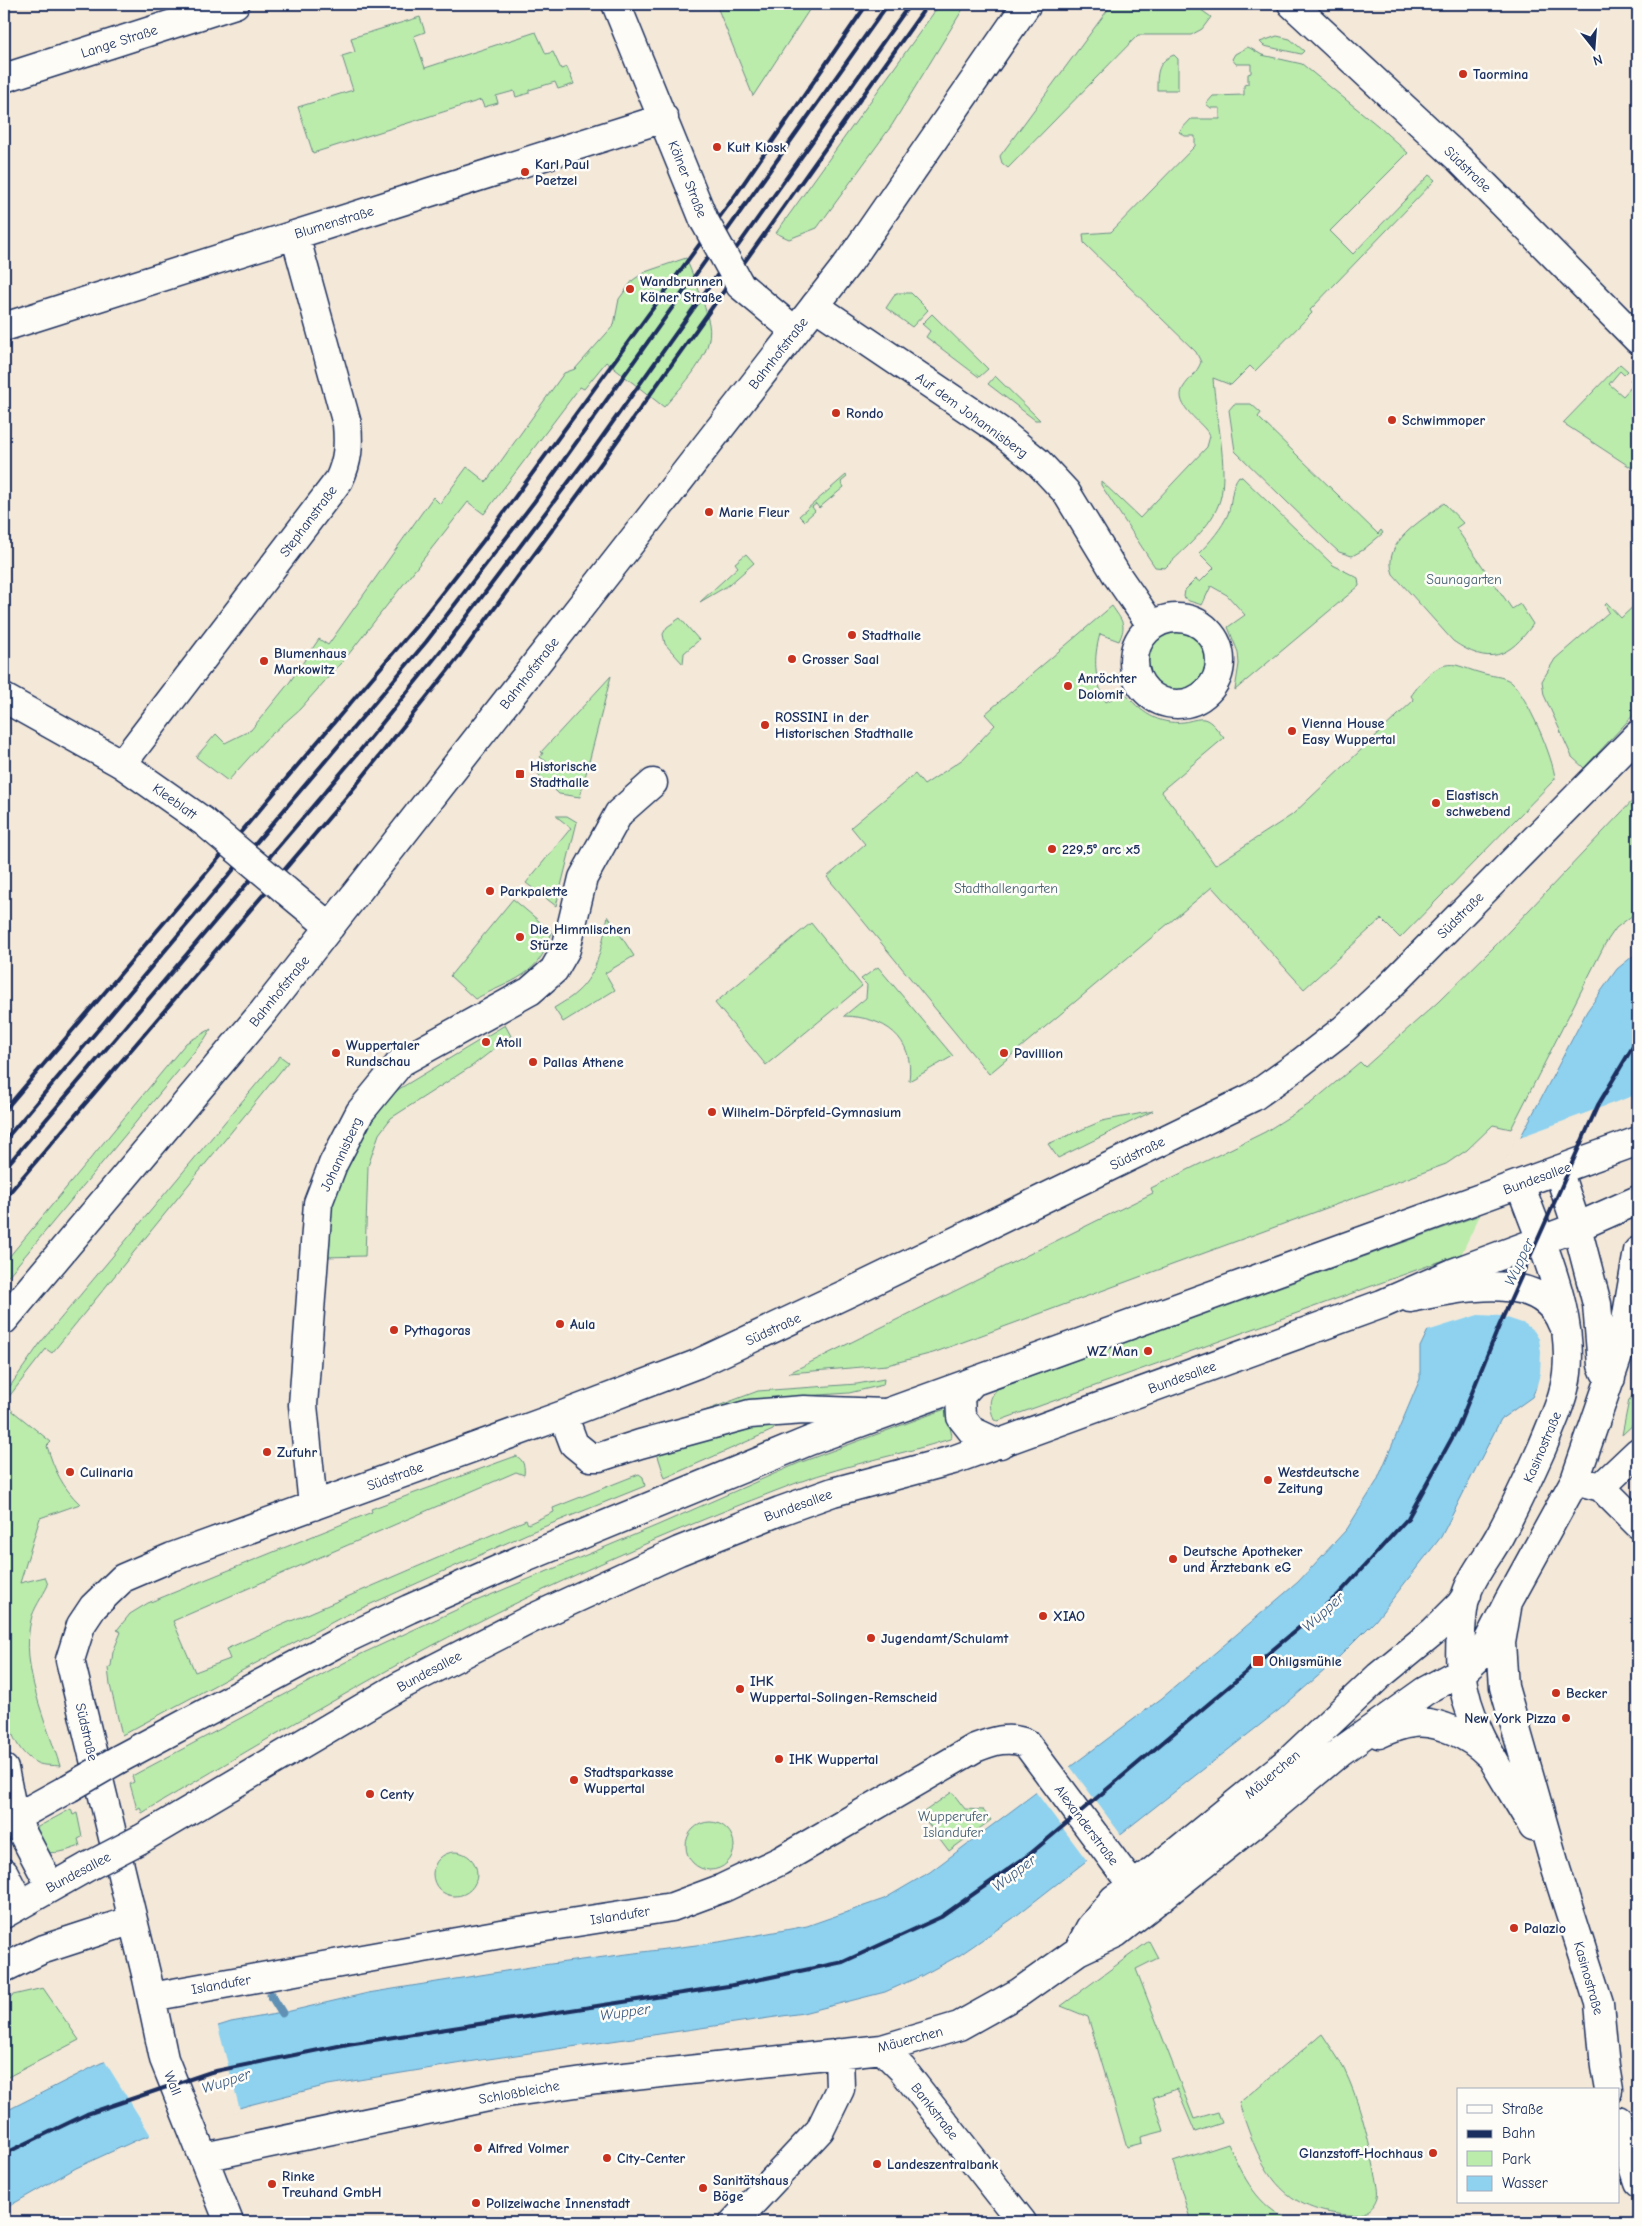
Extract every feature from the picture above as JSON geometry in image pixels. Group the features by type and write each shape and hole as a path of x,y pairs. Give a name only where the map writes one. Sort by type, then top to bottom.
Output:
{"street":[{"name":"Lange Straße","path":"4,78 235,4"},
{"name":"Kölner Straße","path":"616,4 704,220 740,285 795,332"},
{"name":"Bahnhofstraße","path":"4,1320 264,1011 795,332 849,262 910,176 1027,4"},
{"name":"Südstraße","path":"1292,4 1458,158 1638,340"},
{"name":"Blumenstraße","path":"4,327 664,118"},
{"name":"Stephanstraße","path":"122,764 339,480 345,468 349,443 347,424 295,235"},
{"name":"Auf dem Johannisberg","path":"815,306 1000,431 1038,462 1066,492 1116,574 1152,626"},
{"name":"Kleeblatt","path":"4,698 122,764 203,821 330,927"},
{"name":"Südstraße","path":"132,1920 70,1660 81,1625 93,1607 123,1578 172,1557 563,1415 726,1351 1253,1096 1295,1067 1344,1029 1389,987 1638,735"},
{"name":"Johannisberg","path":"312,1506 304,1405 318,1203 333,1164 360,1112 401,1062 530,991 554,970 566,949 583,878 619,813 653,783"},
{"name":"Bundesallee","path":"9,1820 120,1758 337,1643 520,1560 660,1501 809,1440 972,1383 1638,1141"},
{"path":"1558,1170 1577,1227 1597,1304 1602,1366 1611,1378"},
{"name":"Kasinostraße","path":"1504,1687 1493,1667 1471,1649 1466,1595 1521,1495 1557,1411 1567,1372 1566,1335 1553,1274 1520,1185"},
{"name":"Bundesallee","path":"12,1909 51,1886 142,1839 398,1687 530,1619 622,1576 780,1511 833,1492 953,1460 1000,1444 1382,1304 1448,1282 1540,1240 1577,1227 1632,1203"},
{"name":"Kasinostraße","path":"1609,2088 1599,2003 1556,1869 1504,1687 1501,1643 1508,1602 1588,1484 1611,1378 1622,1344 1638,1251"},
{"path":"1448,1282 1492,1285 1535,1294 1548,1302 1558,1313 1566,1335"},
{"path":"972,1383 960,1396 961,1417 972,1431 1000,1444"},
{"path":"563,1415 574,1444 590,1457 600,1457 649,1441 750,1414 804,1410 884,1413"},
{"path":"1638,1452 1588,1484 1638,1524"},
{"name":"Mäuerchen","path":"1078,1951 1090,1928 1114,1899 1148,1875 1292,1758 1404,1654 1434,1631 1460,1605 1466,1595"},
{"name":"Mäuerchen","path":"838,2053 882,2049 959,2026 1020,1992 1078,1951 1116,1933 1254,1824 1341,1751 1425,1691 1461,1672 1475,1662 1471,1649 1508,1602"},
{"path":"1404,1654 1429,1646 1471,1649"},
{"name":"Kasinostraße","path":"1461,1672 1467,1700 1489,1756 1510,1787 1556,1869"},
{"name":"Mäuerchen","path":"1341,1751 1385,1731 1414,1722 1443,1726 1474,1742 1489,1756"},
{"name":"Islandufer","path":"154,2008 507,1933 672,1907 723,1888 780,1861 975,1748 992,1741 1014,1738 1026,1742 1042,1764"},
{"name":"Alexanderstraße","path":"1042,1764 1132,1885"},
{"path":"4,1769 9,1820 51,1886"},
{"path":"4,1873 12,1909"},
{"path":"1132,1885 1160,1899"},
{"path":"4,1968 41,1950 132,1920 154,2008"},
{"name":"Wall","path":"154,2008 164,2059 230,2222"},
{"name":"Bankstraße","path":"882,2049 902,2069 1022,2222"},
{"path":"734,2222 820,2130 840,2088 838,2053"},
{"name":"Schloßbleiche","path":"201,2150 507,2093 597,2080 838,2053"},
{"path":"1620,2127 1638,2182"}],"green space":[{"path":"716,4 813,4 753,96"},
{"path":"940,4 966,4 892,125 817,228 789,239 776,233"},
{"path":"1112,4 1193,4 1211,17 1202,29 1191,35 1138,35 1008,168 1002,163 1000,156"},
{"path":"420,17 425,32 414,36 425,68 536,32 546,54 553,52 561,69 567,67 574,84 558,89 555,82 529,90 529,93 516,97 514,91 496,96 498,103 484,107 481,100 313,153 298,107 353,90 342,56 355,52 351,38"},
{"path":"1277,36 1290,39 1304,51 1301,54 1264,46 1260,42"},
{"path":"1248,47 1262,55 1302,64 1377,125 1408,153 1330,231 1353,254 1429,175 1435,180 1310,310 1312,313 1255,371 1250,366 1231,385 1213,378 1223,472 1220,500 1211,519 1189,545 1165,568 1155,567 1101,485 1101,481 1140,518 1207,447 1210,436 1185,407 1181,395 1183,388 1201,362 1196,352 1084,243 1083,234 1111,232 1195,146 1195,136 1185,136 1179,132 1191,119 1220,119 1220,108 1211,108 1206,104 1213,96 1244,95 1244,85 1248,84 1251,64 1236,64 1232,59 1235,54"},
{"path":"1174,55 1178,59 1178,90 1157,90 1158,73 1161,64"},
{"path":"686,258 705,307 710,335 707,347 696,369 664,407 606,362 584,389 580,387 484,514 468,502 348,655 300,709 264,741 228,781 196,757 216,734 225,743 251,730 289,683 319,639 328,645 433,497 440,504 467,467 486,482 564,373 575,369 614,325 619,299 633,280 645,272"},
{"path":"896,293 911,293 928,310 912,327 886,308"},
{"path":"932,314 988,369 979,377 926,337 930,331 922,324"},
{"path":"1620,364 1628,371 1624,375 1620,371 1609,384 1623,396 1634,384 1630,380 1633,377 1638,382 1638,472 1563,423"},
{"path":"995,376 1040,420 1035,420 988,384"},
{"path":"1234,404 1251,404 1261,413 1258,417 1378,534 1381,530 1383,533 1363,550 1352,556 1339,552 1235,451 1229,410"},
{"path":"846,475 847,477 841,482 844,487 819,508 816,504 812,507 815,511 804,521 799,516"},
{"path":"1239,476 1333,565 1358,578 1359,586 1235,690 1239,664 1238,652 1228,627 1245,615 1227,595 1211,586 1202,605 1189,601 1184,597 1185,590 1196,579 1200,582 1214,568 1199,553 1215,535 1228,514 1234,484"},
{"name":"Saunagarten","path":"1444,503 1463,523 1456,528 1512,609 1520,604 1533,624 1515,645 1498,655 1477,654 1453,641 1393,574 1391,562 1398,542 1415,525"},
{"path":"746,554 754,563 729,585 700,602 738,567 735,563"},
{"path":"1638,602 1638,710 1584,768 1572,757 1544,695 1542,681 1555,659 1609,612 1605,605 1607,603 1621,618"},
{"name":"Stadthallengarten","path":"1112,606 1122,623 1123,630 1119,641 1100,634 1096,652 1097,677 1106,702 1124,692 1136,706 1150,716 1175,722 1204,719 1212,724 1224,738 1161,791 1215,865 1292,815 1414,700 1411,696 1419,685 1436,669 1442,666 1456,665 1505,678 1511,682 1524,699 1545,743 1555,779 1400,938 1381,919 1304,989 1212,887 989,1074 827,877 865,844 851,827 915,774 924,785 963,759 995,725 985,714"},
{"path":"680,618 699,640 684,653 683,664 665,644 663,634 667,627"},
{"path":"1178,631 1195,636 1203,644 1208,661 1203,678 1195,686 1178,691 1161,686 1153,678 1148,661 1153,644 1161,636"},
{"path":"611,676 580,797 559,794 538,774 547,762 540,757 543,753 541,752"},
{"path":"1638,795 1638,911 1616,928 1605,944 1511,1129 1493,1125 1467,1150 1446,1164 933,1353 887,1365 789,1373 1153,1193 1151,1188 1265,1132 1311,1103 1360,1062 1365,1067 1438,1002 1494,947"},
{"path":"556,816 567,816 577,822 556,906 526,883 571,828"},
{"path":"513,899 552,932 547,947 532,968 523,975 475,999 450,976"},
{"path":"608,916 634,956 605,973 615,990 563,1022 554,1008 575,994 590,976 598,957"},
{"path":"811,923 862,986 766,1065 715,1003"},
{"path":"878,967 953,1056 909,1081 910,1066 907,1052 902,1041 894,1032 872,1020 844,1016 866,998 867,985 861,979"},
{"path":"505,1025 511,1036 472,1066 391,1118 379,1134 368,1166 365,1256 325,1257 326,1208 367,1117 399,1089"},
{"path":"211,1029 204,1040 4,1281 4,1263 186,1043"},
{"path":"280,1056 288,1062 52,1353 46,1349 4,1403 4,1395 41,1342"},
{"path":"1153,1111 1058,1158 1048,1144 1102,1121"},
{"path":"1488,1212 1516,1234 998,1421 994,1420 990,1404 997,1389"},
{"path":"884,1379 883,1385 849,1393 760,1399 695,1418 694,1415 758,1391 857,1384"},
{"path":"1638,1388 1638,1420 1622,1435 1629,1400"},
{"path":"4,1407 7,1410 9,1408 51,1442 47,1446 56,1470 63,1484 80,1504 40,1518 20,1583 45,1577 48,1585 32,1616 29,1657 36,1694 60,1766 39,1764 24,1753 14,1739 4,1707"},
{"path":"948,1408 950,1410 949,1423 952,1436 950,1439 799,1482 704,1519 563,1581 426,1649 142,1813 140,1807 137,1809 130,1784 134,1782 132,1776 357,1656 469,1604 658,1525 799,1463"},
{"path":"774,1424 773,1430 665,1478 657,1453 738,1428"},
{"path":"516,1456 523,1464 524,1475 516,1472 173,1621 195,1672 230,1659 226,1649 526,1520 528,1524 554,1512 553,1508 639,1474 643,1477 645,1486 531,1532 342,1617 122,1735 110,1685 108,1668 111,1666 113,1652 121,1632 117,1630 130,1614 148,1603 372,1512 371,1509"},
{"name":"Wupperufer Islandufer","path":"952,1792 965,1809 983,1810 991,1820 949,1851 921,1814"},
{"path":"71,1809 73,1815 77,1813 82,1837 78,1839 80,1846 65,1851 40,1851 32,1833 36,1828"},
{"path":"705,1822 715,1822 724,1826 730,1832 734,1846 730,1860 724,1866 715,1870 705,1870 696,1866 690,1860 686,1851 686,1841 690,1832 696,1826"},
{"path":"459,1852 471,1858 476,1865 476,1883 471,1890 464,1895 451,1896 443,1893 436,1886 433,1870 436,1862 443,1855"},
{"path":"1149,1941 1158,1958 1136,1969 1194,2119 1218,2112 1222,2123 1195,2132 1177,2089 1153,2097 1164,2131 1141,2137 1142,2143 1127,2147 1088,2017 1061,2006"},
{"path":"43,1988 79,2040 4,2079 4,2002 13,1995"},
{"path":"1322,2034 1342,2065 1354,2093 1365,2129 1377,2182 1378,2197 1376,2202 1366,2212 1358,2215 1324,2212 1304,2204 1287,2194 1263,2164 1246,2125 1239,2103"},
{"path":"1228,2144 1246,2179 1260,2199 1292,2222 1191,2222 1173,2162"}],"water":[{"name":"Wupper","path":"1638,952 1638,1167 1532,1397 1501,1419 1441,1537 1375,1621 1332,1664 1279,1710 1012,1919 960,1955 921,1976 885,1992 803,2013 475,2061 328,2085 249,2105 139,2139 76,2168 4,2209 4,2112 101,2063 231,2022 282,2013 368,1993 543,1965 719,1942 807,1926 884,1899 930,1872 1162,1698 1298,1582 1347,1529 1377,1481 1420,1379 1420,1347 1519,1140 1587,1011 1617,969"}],"pier":[{"path":"1638,1094 1638,1173 1533,1399 1540,1374 1541,1352 1539,1339 1534,1331 1525,1324 1501,1316 1478,1315 1424,1332 1517,1138"},
{"path":"1069,1765 1122,1836 1088,1862 1035,1791"},
{"path":"217,2023 240,2110 149,2138 150,2134 104,2060"}],"waterway":[{"path":"271,1995 282,2013"}],"railway":[{"path":"4,1111 417,625 483,541 737,193 867,4"},
{"path":"4,1141 426,642 534,502 888,4"},
{"path":"4,1169 358,753 447,643 595,447 910,4"},
{"path":"4,1199 349,794 458,658 605,458 928,4"},
{"path":"4,2154 87,2114 211,2072 348,2044 728,1986 843,1962 941,1917 1030,1854 1338,1595 1408,1518 1458,1427 1499,1326 1598,1105 1638,1038"}],"place":[{"name":"Taormina","path":"1463,74"},
{"name":"Kult Kiosk","path":"717,147"},
{"name":"Karl Paul Paetzel","path":"525,172"},
{"name":"Wandbrunnen Kölner Straße","path":"630,289"},
{"name":"Rondo","path":"836,413"},
{"name":"Schwimmoper","path":"1392,420"},
{"name":"Marie Fleur","path":"709,512"},
{"name":"Stadthalle","path":"852,635"},
{"name":"Grosser Saal","path":"792,659"},
{"name":"Blumenhaus Markowitz","path":"264,661"},
{"name":"Anröchter Dolomit","path":"1068,686"},
{"name":"ROSSINI in der Historischen Stadthalle","path":"765,725"},
{"name":"Vienna House Easy Wuppertal","path":"1292,731"},
{"name":"Historische Stadthalle","path":"520,774"},
{"name":"Elastisch schwebend","path":"1436,803"},
{"name":"229,5° arc x5","path":"1052,849"},
{"name":"Parkpalette","path":"490,891"},
{"name":"Die Himmlischen Stürze","path":"520,937"},
{"name":"Atoll","path":"486,1042"},
{"name":"Wuppertaler Rundschau","path":"336,1053"},
{"name":"Pavillion","path":"1004,1053"},
{"name":"Pallas Athene","path":"533,1062"},
{"name":"Wilhelm-Dörpfeld-Gymnasium","path":"712,1112"},
{"name":"Aula","path":"560,1324"},
{"name":"Pythagoras","path":"394,1330"},
{"name":"WZ Man","path":"1148,1351"},
{"name":"Zufuhr","path":"267,1452"},
{"name":"Culinaria","path":"70,1472"},
{"name":"Westdeutsche Zeitung","path":"1268,1480"},
{"name":"Deutsche Apotheker und Ärztebank eG","path":"1173,1559"},
{"name":"XIAO","path":"1043,1616"},
{"name":"Jugendamt/Schulamt","path":"871,1638"},
{"name":"Ohligsmühle","path":"1258,1661"},
{"name":"IHK Wuppertal-Solingen-Remscheid","path":"740,1689"},
{"name":"Becker","path":"1556,1693"},
{"name":"New York Pizza","path":"1566,1718"},
{"name":"IHK Wuppertal","path":"779,1759"},
{"name":"Stadtsparkasse Wuppertal","path":"574,1780"},
{"name":"Centy","path":"370,1794"},
{"name":"Palazio","path":"1514,1928"},
{"name":"Alfred Volmer","path":"478,2148"},
{"name":"Glanzstoff-Hochhaus","path":"1433,2153"},
{"name":"City-Center","path":"607,2158"},
{"name":"Landeszentralbank","path":"877,2164"},
{"name":"Rinke Treuhand GmbH","path":"272,2184"},
{"name":"Sanitätshaus Böge","path":"703,2188"},
{"name":"Polizeiwache Innenstadt","path":"476,2203"}]}
